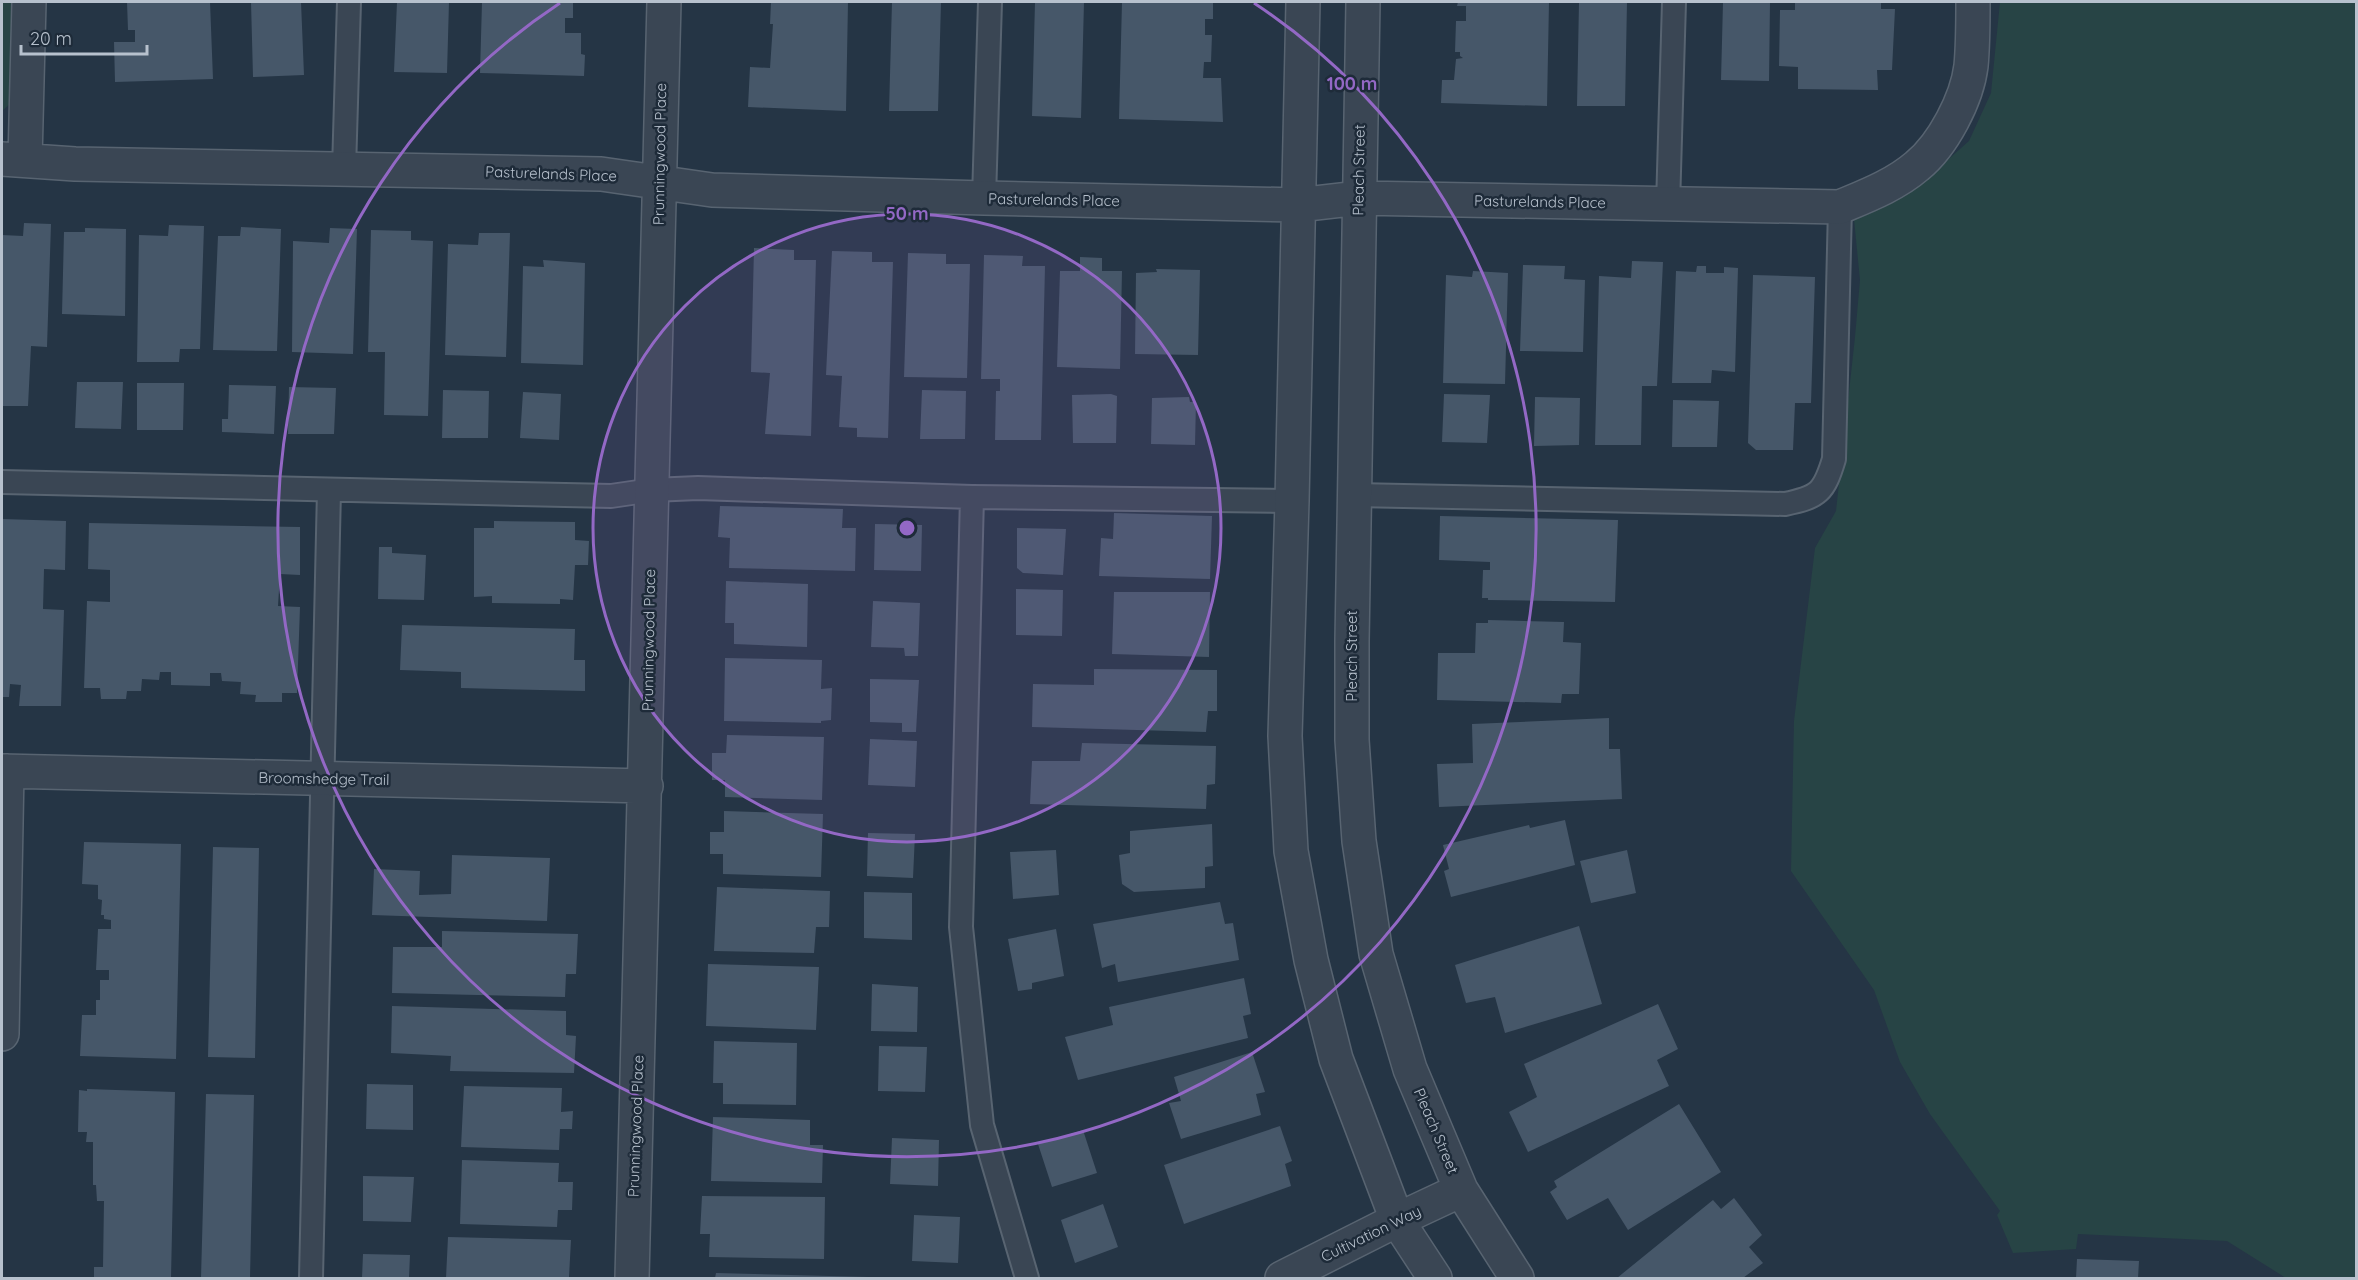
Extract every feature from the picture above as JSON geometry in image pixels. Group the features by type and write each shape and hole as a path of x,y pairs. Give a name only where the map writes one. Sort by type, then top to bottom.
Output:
{"street":[{"path":"13,159 29,2"},
{"name":"Prunningwood Place","path":"632,1278 664,2"},
{"path":"1303,2 1285,736 1291,851 1311,960 1336,1059 1397,1220 1435,1278"},
{"name":"Pleach Street","path":"1364,2 1352,641 1352,740 1359,840 1374,943 1410,1069 1461,1190 1517,1278"},
{"name":"Pasturelands Place","path":"13,159 75,164 601,174 712,190 984,198 1298,205 1359,198 1840,207 1885,187 1918,166 1943,137 1959,105 1971,68 1973,2"},
{"path":"2,1034 4,771"},
{"name":"Broomshedge Trail","path":"4,771 646,786"},
{"name":"Cultivation Way","path":"1282,1278 1461,1190"}],"lane":[{"path":"344,169 349,2"},
{"path":"984,198 990,2"},
{"path":"1668,205 1674,2"},
{"path":"1354,495 1785,504 1808,499 1821,489 1828,478 1833,459 1840,207"},
{"path":"2,482 611,496 652,490 698,488 972,497 1292,501"},
{"path":"311,1278 329,490"},
{"path":"972,497 961,927 982,1125 1027,1278"}],"green space":[{"path":"2,2 19,2 10,104 2,111"},
{"path":"2000,2 2356,2 2356,1278 2286,1278 2227,1241 2078,1234 2076,1249 2013,1253 1997,1215 2000,1211 1930,1114 1900,1062 1874,990 1791,871 1794,721 1815,548 1836,511 1855,337 1860,280 1854,219 1933,173 1969,141 1991,93"}],"building":[{"path":"127,2 210,2 213,79 115,82 114,42 135,42 135,30 128,30"},
{"path":"251,2 301,2 304,75 253,77"},
{"path":"397,2 449,2 447,73 394,72"},
{"path":"482,2 573,2 573,18 565,18 565,33 581,33 581,54 585,55 584,76 480,73"},
{"path":"771,2 848,2 846,111 748,107 750,67 770,68 773,24 770,24"},
{"path":"892,2 941,2 938,111 889,111"},
{"path":"1035,2 1084,2 1081,118 1032,116"},
{"path":"1122,2 1213,2 1213,19 1205,19 1205,35 1212,35 1211,62 1204,62 1203,78 1221,78 1223,122 1119,119"},
{"path":"1458,2 1549,2 1547,106 1441,103 1442,80 1454,80 1456,59 1463,58 1460,52 1455,52 1456,21 1466,21 1466,6 1457,6"},
{"path":"1579,2 1627,2 1625,106 1577,106"},
{"path":"1723,2 1770,2 1769,81 1721,80"},
{"path":"1795,2 1881,2 1881,9 1895,9 1892,70 1877,70 1878,90 1798,89 1798,67 1779,66 1780,10 1795,10"},
{"path":"24,223 51,224 47,347 31,346 28,406 2,406 2,235 23,236"},
{"path":"169,225 204,226 200,349 180,349 179,362 137,362 139,235 168,236"},
{"path":"241,227 281,229 277,351 213,350 218,236 240,236"},
{"path":"85,228 126,229 125,316 62,314 64,232 85,232"},
{"path":"330,228 357,229 353,354 292,352 293,241 329,243"},
{"path":"371,230 411,231 411,240 433,241 428,416 384,415 385,352 368,352"},
{"path":"479,233 510,233 506,357 445,355 448,244 478,245"},
{"path":"754,248 794,250 794,260 816,260 811,436 765,434 770,373 751,372"},
{"path":"832,251 872,252 872,262 893,262 888,438 857,437 857,428 839,427 842,376 826,375"},
{"path":"908,253 946,254 946,264 970,264 967,378 904,377"},
{"path":"984,255 1023,256 1022,266 1045,266 1041,440 995,440 996,391 1000,391 1000,379 981,379"},
{"path":"1080,257 1102,258 1102,271 1122,271 1120,369 1057,367 1060,271 1080,271"},
{"path":"543,260 585,263 583,365 521,363 523,266 544,267"},
{"path":"1632,261 1663,262 1657,386 1642,386 1641,445 1595,445 1599,276 1631,278"},
{"path":"1523,265 1565,266 1564,279 1585,280 1583,352 1520,351"},
{"path":"1697,266 1706,266 1706,273 1724,273 1724,267 1738,268 1735,372 1712,370 1711,383 1672,383 1676,271 1696,272"},
{"path":"1156,269 1200,270 1198,355 1135,354 1136,273 1157,272"},
{"path":"1473,271 1508,273 1505,384 1443,383 1446,275 1472,277"},
{"path":"1753,275 1815,277 1811,403 1795,403 1793,450 1756,450 1748,443"},
{"path":"77,382 123,382 121,429 75,428"},
{"path":"137,383 184,383 183,430 137,430"},
{"path":"229,385 276,386 274,434 222,432 222,419 228,419"},
{"path":"289,387 336,388 334,434 288,434"},
{"path":"443,390 489,391 488,438 442,438"},
{"path":"922,390 966,391 965,439 920,439"},
{"path":"523,392 561,394 559,440 520,438"},
{"path":"1111,394 1117,396 1116,443 1073,443 1072,395"},
{"path":"1444,394 1490,395 1487,443 1442,442"},
{"path":"1189,397 1190,402 1196,402 1195,445 1151,444 1152,398"},
{"path":"1535,397 1580,398 1579,445 1534,446"},
{"path":"1673,400 1719,401 1717,447 1672,447"},
{"path":"720,506 843,509 842,528 856,528 855,571 729,568 730,538 718,537"},
{"path":"1114,513 1212,516 1210,579 1099,576 1101,538 1113,539"},
{"path":"1440,516 1618,520 1615,602 1488,600 1488,598 1482,598 1483,570 1490,570 1490,562 1439,560"},
{"path":"2,519 66,521 65,570 44,569 43,609 64,610 61,706 19,706 21,685 10,684 9,697 2,697"},
{"path":"494,521 575,522 575,540 589,541 588,565 575,565 573,600 560,599 560,604 492,603 492,596 474,597 474,528 494,528"},
{"path":"89,523 300,527 300,575 280,574 278,606 300,607 297,693 282,693 282,702 255,702 256,695 240,694 241,682 222,681 221,673 210,673 210,686 171,685 171,672 160,672 159,680 142,679 141,691 127,691 126,699 101,699 100,688 84,688 87,601 110,602 110,570 88,569"},
{"path":"875,524 922,525 921,571 874,570"},
{"path":"1017,528 1066,529 1063,575 1023,573 1017,568"},
{"path":"379,547 392,547 392,553 426,555 424,600 378,599"},
{"path":"726,581 808,584 807,647 734,644 734,623 725,623"},
{"path":"1016,589 1063,590 1062,636 1016,635"},
{"path":"1114,592 1210,592 1209,657 1112,654"},
{"path":"873,601 920,603 918,656 905,656 904,648 871,647"},
{"path":"1488,620 1564,622 1563,642 1581,643 1579,694 1562,694 1561,703 1437,700 1438,653 1475,653 1476,623 1488,623"},
{"path":"402,625 575,629 574,660 585,660 585,691 461,688 461,672 400,670"},
{"path":"725,658 822,660 821,689 832,688 831,720 821,721 821,723 724,721"},
{"path":"1094,669 1217,670 1217,711 1208,711 1206,732 1032,727 1033,684 1094,685"},
{"path":"870,679 919,680 916,732 902,732 902,723 870,722"},
{"path":"1609,718 1609,749 1620,749 1622,799 1439,807 1437,764 1473,763 1472,724"},
{"path":"727,735 824,737 822,800 725,797 725,780 712,780 712,753 726,753"},
{"path":"870,739 917,741 915,787 868,785"},
{"path":"1082,743 1216,746 1215,784 1207,785 1206,809 1030,804 1032,761 1080,761"},
{"path":"724,811 823,814 821,877 723,874 723,854 710,854 710,832 724,832"},
{"path":"1565,820 1575,865 1451,897 1444,871 1449,869 1443,845 1529,825 1530,828"},
{"path":"1212,824 1213,866 1205,867 1205,888 1134,892 1122,884 1119,855 1130,853 1130,831"},
{"path":"868,833 915,834 913,878 867,876"},
{"path":"84,842 181,844 176,1059 80,1056 82,1015 96,1015 96,1000 100,1000 100,980 109,980 109,970 96,970 98,929 111,929 111,920 104,919 104,915 101,915 102,900 98,899 98,885 82,884"},
{"path":"213,847 259,848 255,1058 208,1057"},
{"path":"1056,850 1059,895 1013,899 1010,852"},
{"path":"1627,850 1636,893 1591,903 1580,861"},
{"path":"452,855 550,858 547,921 372,915 374,869 420,871 419,895 451,894"},
{"path":"717,887 830,891 829,927 816,927 814,953 714,951"},
{"path":"864,892 912,893 912,940 864,938"},
{"path":"1220,902 1225,924 1233,923 1239,960 1118,982 1115,964 1102,968 1093,924"},
{"path":"1579,926 1602,1004 1505,1033 1495,997 1466,1003 1455,965"},
{"path":"1056,929 1064,976 1032,983 1032,989 1018,991 1008,939"},
{"path":"442,931 578,934 576,974 566,974 565,997 392,993 393,947 442,947"},
{"path":"708,964 819,967 816,1030 706,1026"},
{"path":"1244,978 1251,1014 1243,1016 1248,1038 1078,1080 1065,1037 1113,1025 1109,1007"},
{"path":"872,984 918,987 917,1032 871,1031"},
{"path":"1658,1004 1678,1049 1657,1060 1669,1086 1528,1152 1509,1112 1537,1097 1524,1064"},
{"path":"392,1006 566,1011 566,1035 576,1036 574,1073 450,1071 451,1056 391,1053"},
{"path":"714,1041 797,1043 796,1105 723,1104 723,1083 713,1083"},
{"path":"879,1046 927,1047 925,1092 878,1091"},
{"path":"1252,1052 1265,1092 1256,1094 1261,1115 1181,1139 1169,1103 1181,1101 1174,1077"},
{"path":"367,1084 413,1085 413,1130 366,1129"},
{"path":"464,1086 562,1088 561,1112 573,1111 572,1129 560,1129 559,1150 461,1147"},
{"path":"87,1089 175,1092 171,1278 94,1278 94,1267 103,1267 104,1201 97,1201 96,1185 93,1185 93,1142 86,1142 87,1132 78,1132 79,1090 87,1091"},
{"path":"206,1094 254,1095 250,1278 201,1278"},
{"path":"1679,1104 1721,1172 1628,1230 1608,1198 1567,1220 1550,1192 1557,1187 1554,1181"},
{"path":"713,1117 810,1120 810,1145 823,1145 822,1183 711,1181"},
{"path":"1280,1126 1292,1161 1285,1164 1291,1186 1184,1224 1164,1165"},
{"path":"1083,1130 1097,1173 1052,1187 1038,1144"},
{"path":"892,1138 939,1140 938,1186 890,1184"},
{"path":"462,1160 559,1163 558,1182 573,1182 572,1210 558,1210 557,1227 460,1224"},
{"path":"363,1176 414,1177 411,1222 363,1221"},
{"path":"702,1196 825,1197 824,1259 709,1257 710,1234 700,1234"},
{"path":"1734,1198 1762,1235 1749,1247 1763,1263 1743,1278 1617,1278 1713,1200 1721,1209"},
{"path":"1103,1204 1118,1247 1075,1263 1061,1220"},
{"path":"914,1215 960,1217 958,1263 912,1261"},
{"path":"448,1237 571,1240 569,1277 446,1278"},
{"path":"363,1254 410,1255 409,1278 362,1278"},
{"path":"2077,1259 2139,1261 2138,1278 2076,1278"},
{"path":"716,1273 869,1277 869,1278 715,1278"}]}
